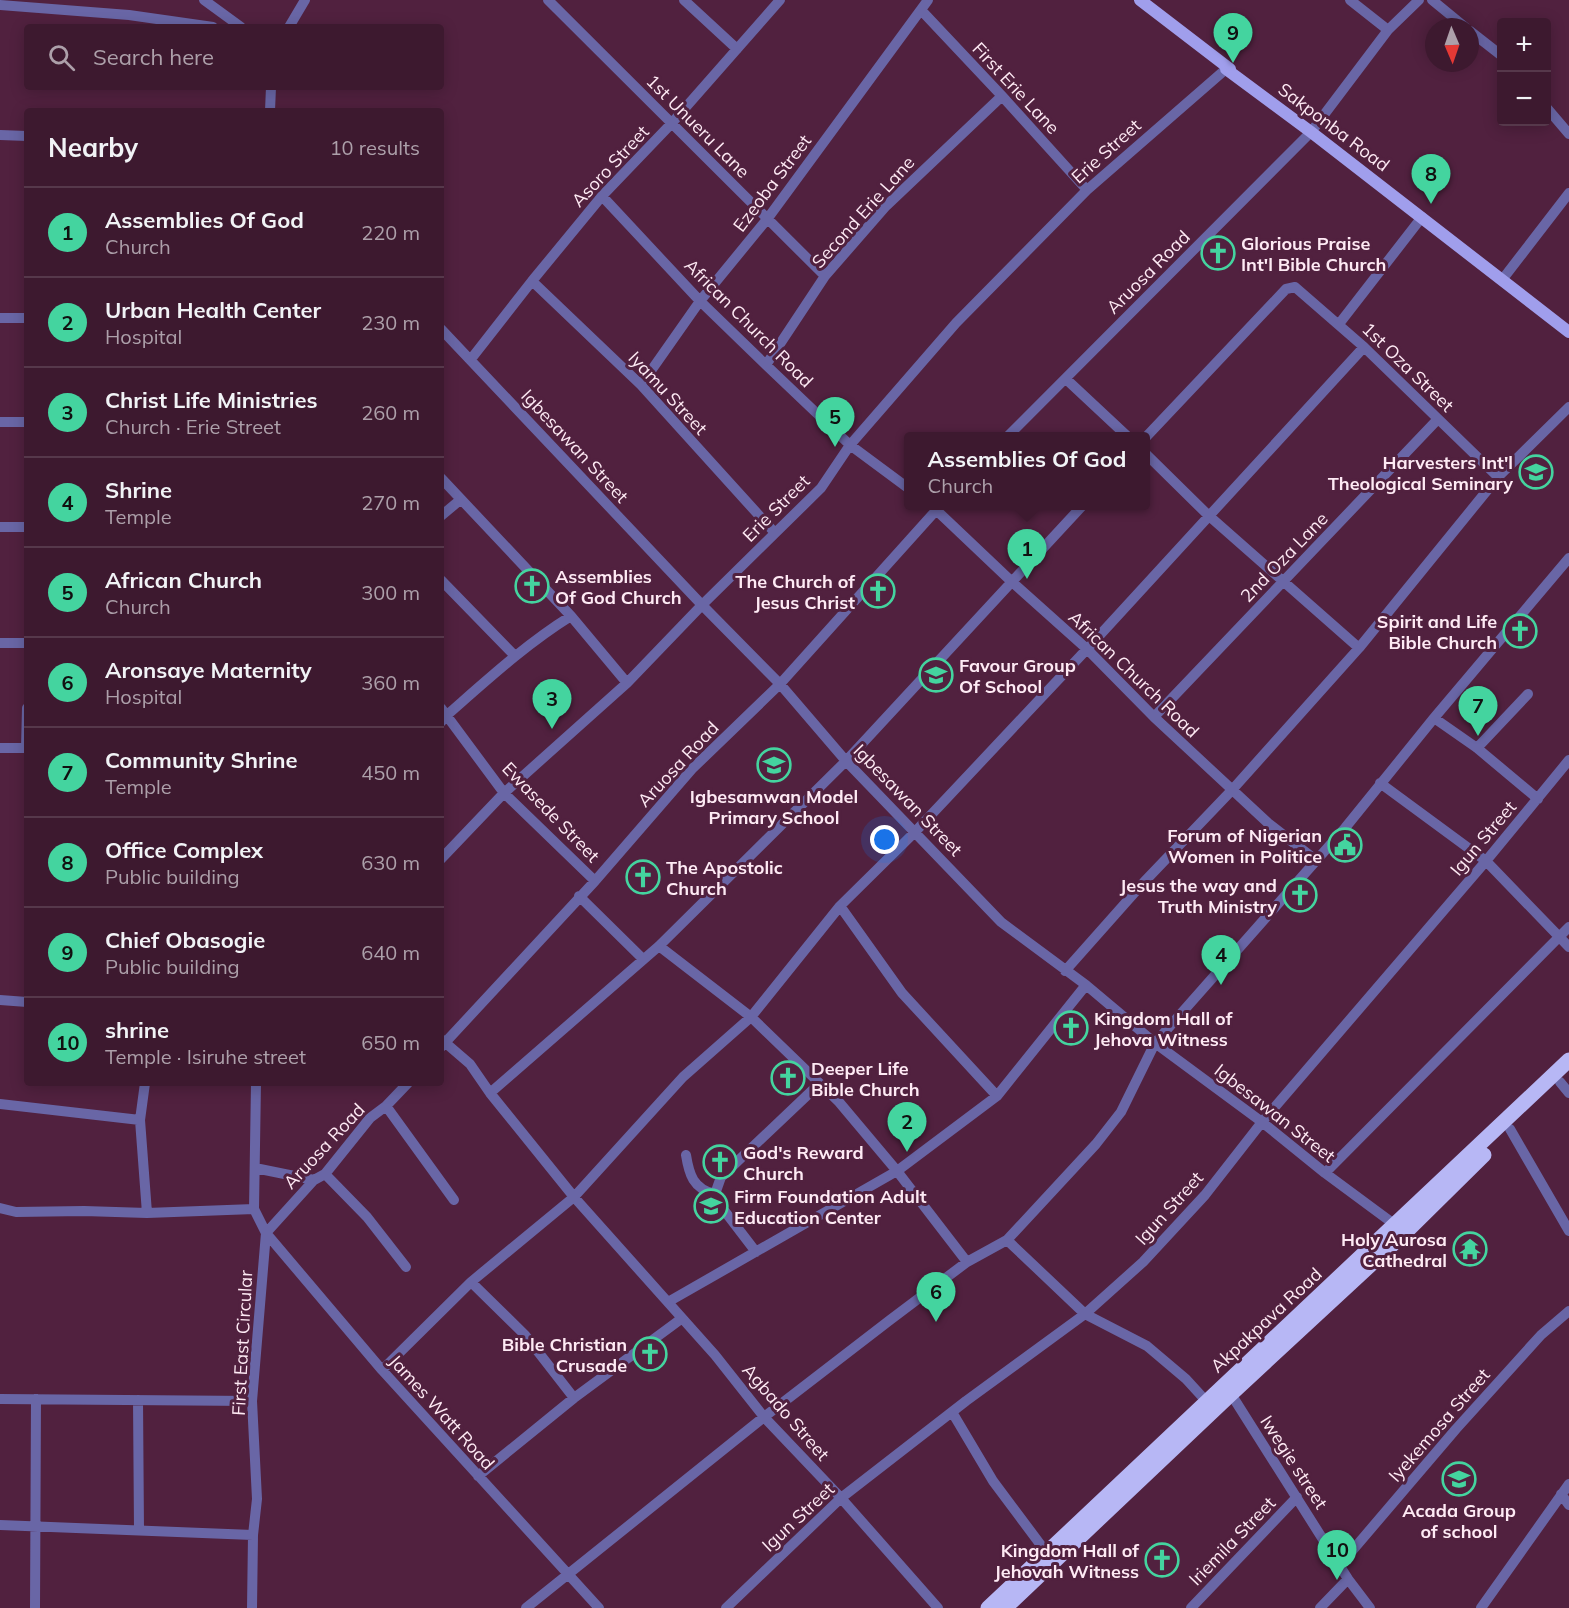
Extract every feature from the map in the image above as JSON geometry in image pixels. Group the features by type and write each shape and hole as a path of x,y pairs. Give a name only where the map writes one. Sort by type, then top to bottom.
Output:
{"highway":[{"name":"Akpakpava Road","path":"1005,1608 1401,1229 1569,1060"},
{"name":"Akpakpava Road","path":"988,1608 1207,1402 1510,1129 1566,1083"}],"main road":[{"name":"Sakponba Road","path":"1140,0 1230,69 1226,69 1422,217 1569,332"}],"street":[{"path":"204,0 237,24"},
{"path":"291,24 305,0"},
{"name":"1st Unueru Lane","path":"548,0 825,276"},
{"path":"684,0 736,49"},
{"name":"Asoro Street","path":"471,359 532,280 602,196 671,124 780,0"},
{"name":"Ezeoba Street","path":"641,385 700,301 768,218 928,0"},
{"path":"1350,0 1388,30"},
{"name":"Aruosa Road","path":"1012,432 1311,132 1388,30 1419,0"},
{"path":"1432,0 1455,18"},
{"path":"0,5 25,4 192,24"},
{"name":"First Erie Lane","path":"921,10 1087,190"},
{"path":"1479,38 1497,52"},
{"name":"Erie Street","path":"444,856 504,793 627,683 702,605 821,488 850,445 956,323 1087,190 1226,69"},
{"path":"270,108 271,90"},
{"name":"Second Erie Lane","path":"766,365 825,276 886,206 1002,96"},
{"path":"1551,113 1569,134"},
{"path":"0,135 24,136"},
{"path":"1502,280 1569,193"},
{"name":"African Church Road","path":"602,196 700,301 766,365 850,445 904,484"},
{"path":"1339,324 1422,217"},
{"name":"Iyamu Street","path":"532,280 641,385 775,533"},
{"name":"1st Oza Street","path":"1150,433 1286,289 1295,287 1364,347 1498,477"},
{"path":"0,318 24,318"},
{"name":"Igbesawan Street","path":"444,332 702,605 780,684 846,761 1001,922 1065,971 1086,984 1155,1043 1401,1229"},
{"path":"382,1370 471,1282 574,1197 683,1077 751,1017 840,906 914,833 1087,649 1364,347"},
{"path":"1066,378 1123,432"},
{"path":"1065,971 1359,648 1498,477 1569,407"},
{"name":"2nd Oza Lane","path":"1154,717 1438,419"},
{"path":"0,422 24,422"},
{"path":"1150,458 1208,515 1359,648"},
{"path":"444,481 571,616 627,683"},
{"path":"444,513 460,500"},
{"name":"Aruosa Road","path":"444,1041 595,881 692,769 780,684 933,510"},
{"name":"African Church Road","path":"939,510 1232,790 1268,823 1317,861"},
{"path":"490,1093 659,946 846,761 1078,510"},
{"path":"0,526 24,527"},
{"path":"526,1608 764,1417 967,1262 1007,1240 1096,1144 1120,1112 1155,1043 1317,861 1569,558"},
{"path":"444,583 515,656"},
{"path":"444,714 545,632 571,616"},
{"path":"0,643 24,643"},
{"path":"1477,748 1528,694"},
{"name":"Ewasede Street","path":"444,716 504,793 595,881"},
{"path":"1434,718 1477,748 1538,799"},
{"path":"0,748 24,748"},
{"name":"Igun Street","path":"726,1608 841,1498 952,1412 1085,1314 1143,1263 1205,1195 1262,1122 1486,861 1569,760"},
{"path":"1380,783 1486,861 1569,947"},
{"path":"579,896 643,959"},
{"path":"840,906 902,993 997,1096"},
{"path":"1325,1173 1569,927"},
{"path":"659,946 751,1017 839,1102 897,1171 967,1262"},
{"path":"668,1302 897,1171 997,1096 1086,984"},
{"path":"0,1000 24,1002"},
{"name":"Agbado Street","path":"444,1044 470,1064 490,1093 574,1197 715,1355 764,1417 841,1498 938,1608"},
{"path":"756,1252 720,1205 715,1194 721,1177 819,1084"},
{"path":"145,1086 140,1120 147,1213"},
{"path":"256,1086 254,1209 266,1233"},
{"name":"Aruosa Road","path":"266,1233 320,1177 370,1118 386,1106 405,1086"},
{"path":"0,1104 140,1120"},
{"path":"386,1106 454,1200"},
{"path":"1510,1129 1569,1231"},
{"path":"686,1155 691,1177 706,1192 715,1194"},
{"path":"255,1168 320,1177 367,1217 406,1267"},
{"path":"0,1208 16,1212 147,1213 254,1209"},
{"name":"James Watt Road","path":"266,1233 382,1370 599,1608"},
{"name":"First East Circular","path":"252,1608 253,1535 257,1499 252,1401 266,1233"},
{"path":"1007,1240 1085,1314 1147,1346 1186,1379 1207,1402"},
{"path":"471,1282 525,1335 574,1398"},
{"name":"Iyekemosa Street","path":"1340,1565 1456,1429 1541,1335 1569,1311"},
{"path":"478,1476 574,1398 681,1318"},
{"name":"Iwegie street","path":"1231,1394 1348,1579 1370,1608"},
{"path":"0,1399 252,1401"},
{"path":"35,1608 36,1399"},
{"path":"138,1400 139,1529"},
{"path":"952,1412 993,1481 1046,1552"},
{"path":"1480,1608 1569,1484"},
{"path":"1561,1494 1569,1505"},
{"name":"Iriemila Street","path":"1191,1608 1298,1497"},
{"path":"0,1525 253,1535"},
{"path":"1320,1608 1348,1579"}],"place":[{"name":"Chief Obasogie","path":"1233,63"},
{"name":"Office Complex","path":"1431,204"},
{"name":"Glorious Praise Int'l Bible Church","path":"1218,253"},
{"name":"African Church","path":"835,447"},
{"name":"Harvesters Int'l Theological Seminary","path":"1536,472"},
{"name":"Assemblies Of God","path":"1027,579"},
{"name":"Assemblies Of God Church","path":"532,586"},
{"name":"The Church of Jesus Christ","path":"878,591"},
{"name":"Spirit and Life Bible Church","path":"1520,631"},
{"name":"Favour Group Of School","path":"936,675"},
{"name":"Christ Life Ministries","path":"552,729"},
{"name":"Community Shrine","path":"1478,736"},
{"name":"Igbesamwan Model Primary School","path":"774,765"},
{"name":"Forum of Nigerian Women in Politice","path":"1345,845"},
{"name":"The Apostolic Church","path":"643,877"},
{"name":"Jesus the way and Truth Ministry","path":"1300,895"},
{"name":"Shrine","path":"1221,985"},
{"name":"Kingdom Hall of Jehova Witness","path":"1071,1028"},
{"name":"Deeper Life Bible Church","path":"788,1078"},
{"name":"Urban Health Center","path":"907,1152"},
{"name":"God's Reward Church","path":"720,1162"},
{"name":"Firm Foundation Adult Education Center","path":"711,1206"},
{"name":"Holy Aurosa Cathedral","path":"1470,1249"},
{"name":"Aronsaye Maternity","path":"936,1322"},
{"name":"Bible Christian Crusade","path":"650,1354"},
{"name":"Acada Group of school","path":"1459,1479"},
{"name":"Kingdom Hall of Jehovah Witness","path":"1162,1560"},
{"name":"shrine","path":"1337,1580"}]}
